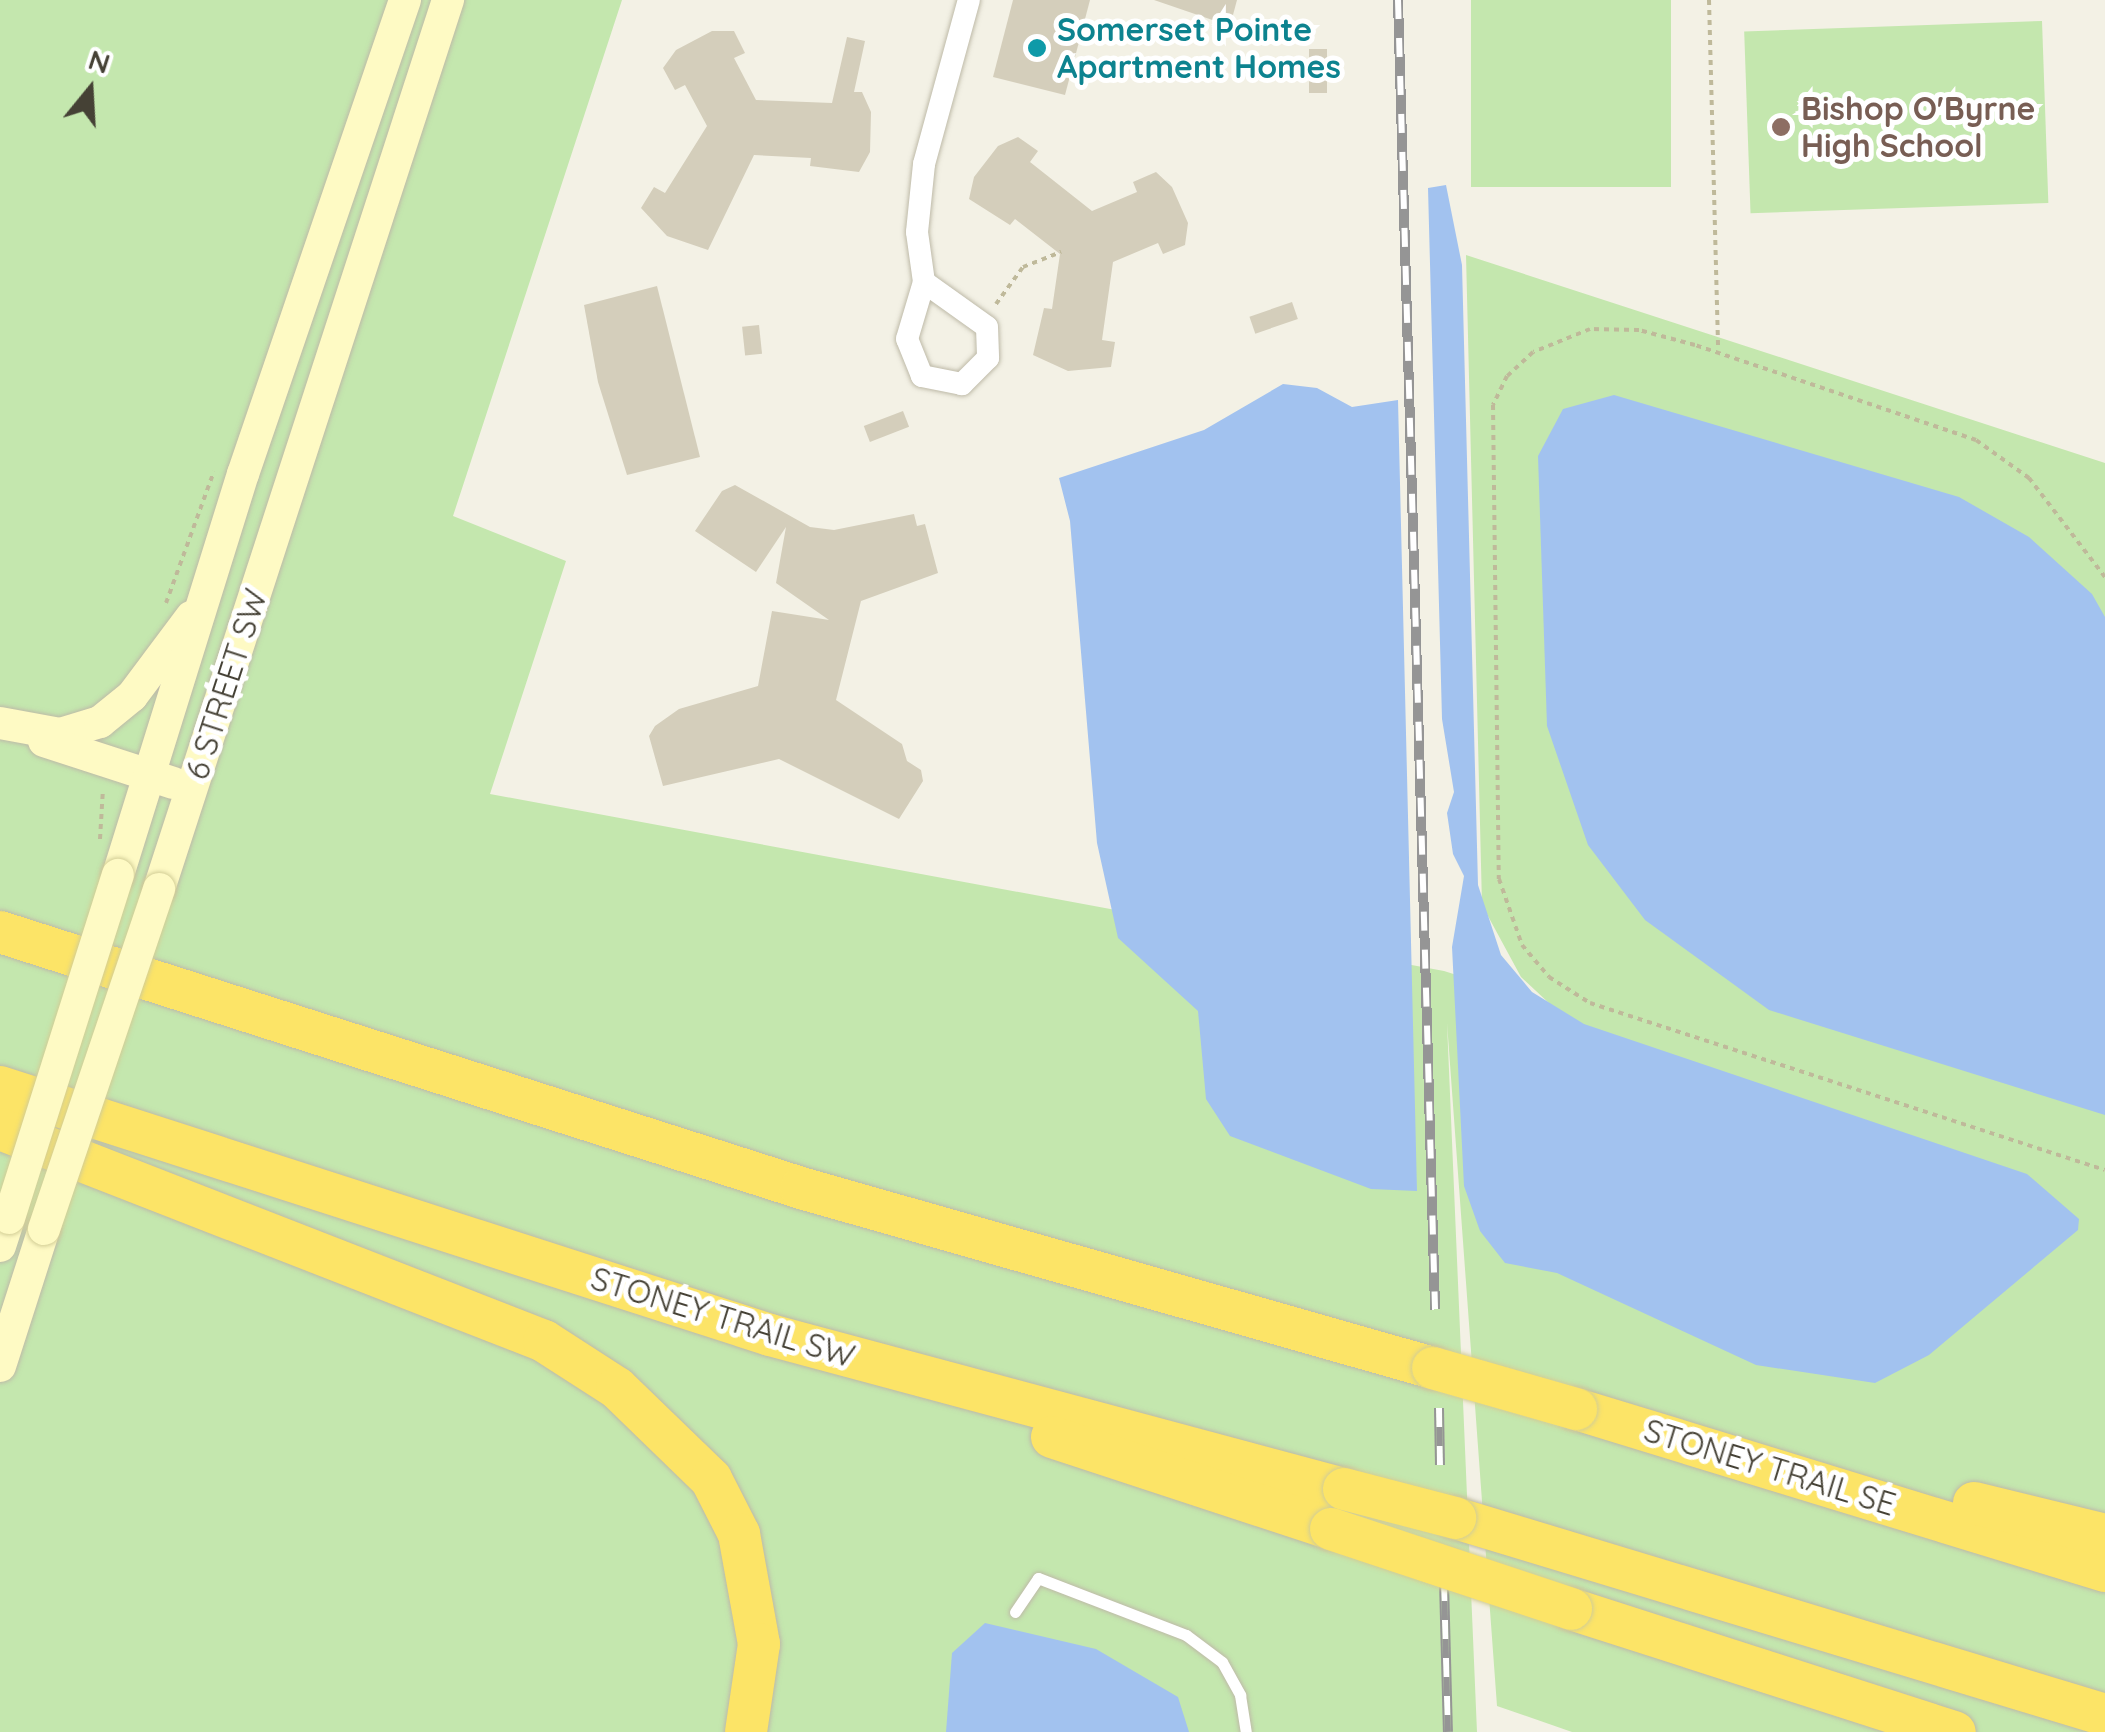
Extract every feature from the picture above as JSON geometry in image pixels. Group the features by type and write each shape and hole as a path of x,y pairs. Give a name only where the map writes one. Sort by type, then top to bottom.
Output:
{"highway":[{"name":"STONEY TRAIL SE","path":"0,932 802,1188 1685,1440 2105,1571"},
{"name":"STONEY TRAIL SW","path":"0,1087 770,1335 1584,1553 2105,1715"},
{"path":"0,1129 390,1277 544,1342 616,1388 711,1479 739,1534 759,1644 746,1732"},
{"path":"770,1335 1331,1530 1955,1732"},
{"path":"1685,1440 2105,1535"}],"main road":[{"name":"6 STREET SW","path":"5,1232 109,862 152,776 216,569 405,0"},
{"name":"6 STREET SW","path":"0,1366 448,0"},
{"path":"0,725 60,734 100,722 154,670 216,569"},
{"path":"0,725 192,789"}],"street":[{"path":"924,282 987,327 988,358 962,384 930,381 907,351 924,282 920,189 969,0"}],"lane":[{"path":"1015,1612 1038,1578 1186,1636 1222,1662 1240,1695 1246,1732"}],"path":[{"path":"1709,0 1720,211 1718,352"},
{"path":"996,304 1023,266 1062,252"},
{"path":"2105,577 2029,478 1976,440 1718,352 1639,330 1590,328 1533,352 1507,376 1493,405 1500,879 1522,944 1549,977 1590,1003 2105,1170"},
{"path":"106,782 98,801 109,862"}],"green space":[{"path":"0,0 622,0 453,516 566,561 490,794 1444,971 1551,1005 1521,977 1482,905 1466,255 2105,463 2105,1732 1572,1732 1497,1706 1447,1023 1477,1732 0,1732"},
{"path":"1471,0 1671,0 1671,187 1471,187"},
{"path":"2042,21 2048,203 1751,213 1744,31"}],"water":[{"path":"1446,185 1462,265 1478,885 1501,955 1532,992 1584,1024 2027,1174 2079,1219 2078,1230 1929,1355 1875,1383 1756,1365 1557,1273 1505,1263 1480,1231 1464,1186 1452,947 1464,876 1453,854 1447,813 1454,792 1442,719 1428,188"},
{"path":"1283,384 1317,388 1352,407 1398,400 1417,1191 1371,1189 1230,1136 1206,1099 1198,1011 1118,938 1097,843 1070,521 1059,478 1204,430"},
{"path":"1614,395 1959,497 2029,537 2092,594 2105,617 2105,1115 1769,1010 1645,920 1588,845 1547,726 1538,456 1563,409"},
{"path":"985,1623 1096,1649 1178,1697 1189,1732 946,1732 952,1653"}],"building":[{"name":"Somerset Pointe Apartment Homes","path":"1013,0 1090,0 1065,95 993,77"},
{"name":"Somerset Pointe Apartment Homes","path":"1154,0 1237,0 1230,26"},
{"path":"712,31 734,31 745,53 734,58 756,100 832,103 847,37 865,41 854,92 862,92 871,112 870,152 859,172 810,166 811,158 754,155 708,250 667,236 641,208 654,187 665,193 707,126 685,85 675,90 663,68 676,50"},
{"path":"1309,49 1327,49 1327,93 1309,93"},
{"path":"1018,137 1038,151 1030,162 1092,211 1137,192 1133,182 1156,172 1172,187 1188,223 1185,245 1163,254 1158,243 1113,262 1102,340 1115,342 1111,367 1068,371 1033,355 1044,308 1052,309 1060,254 1015,219 1010,225 969,199 974,177 998,146"},
{"path":"657,286 700,457 627,475 598,382 584,305"},
{"path":"1292,302 1298,319 1255,334 1249,317"},
{"path":"759,325 762,354 745,356 742,327"},
{"path":"903,411 909,427 870,442 864,426"},
{"path":"735,485 810,527 834,530 914,514 917,526 925,524 938,573 861,601 836,700 902,744 907,761 921,770 923,781 899,819 779,759 663,786 649,736 655,726 679,709 758,686 772,611 829,620 776,583 786,527 756,572 695,531 722,491"}],"railway":[{"path":"1398,0 1435,1309"},
{"path":"1439,1408 1440,1465"},
{"path":"1444,1582 1448,1732"}],"place":[{"name":"Somerset Pointe Apartment Homes","path":"1037,48"},
{"name":"Bishop O'Byrne High School","path":"1781,127"}]}
